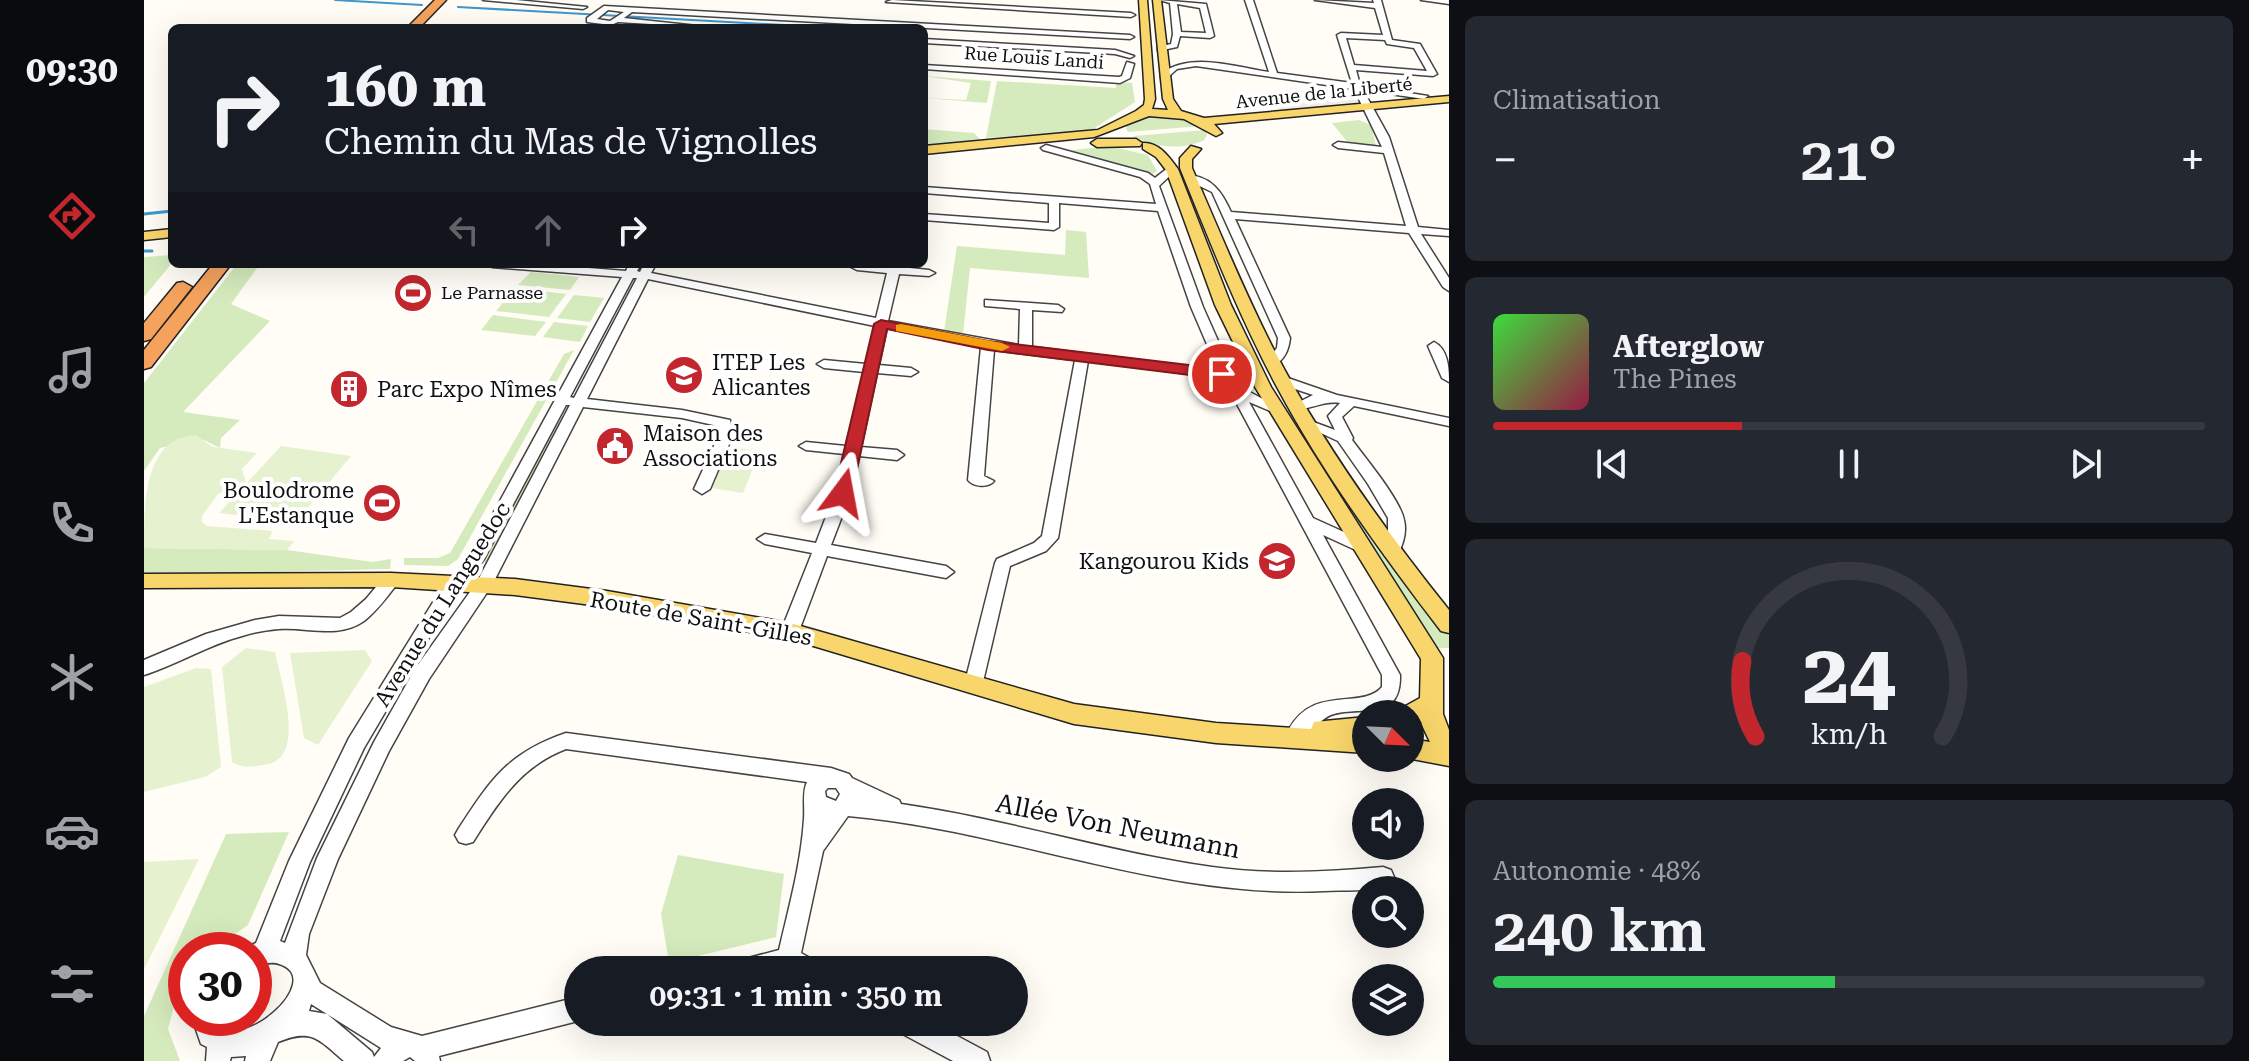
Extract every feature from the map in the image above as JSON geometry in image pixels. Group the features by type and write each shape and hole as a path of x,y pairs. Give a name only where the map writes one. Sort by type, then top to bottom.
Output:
{"highway":[{"path":"417,24 441,0"},
{"path":"431,24 454,0"},
{"path":"144,335 200,268"},
{"path":"144,363 219,268"}],"main road":[{"path":"1140,114 1149,106 1150,99 1143,0"},
{"path":"1157,0 1164,76 1168,99 1177,115"},
{"name":"Avenue de la Liberté","path":"1216,133 1449,99"},
{"name":"Avenue de la Liberté","path":"1202,122 1449,107"},
{"path":"928,150 1094,134 1140,114 1177,115 1202,122 1216,133 1214,142 1195,149 1142,144 1046,148 928,159"},
{"path":"1118,126 1122,135 1160,154 1172,169 1223,305 1275,409 1432,658 1435,679 1429,699 1434,729 1449,747"},
{"path":"1195,149 1185,162 1189,177 1272,362 1391,552 1449,625"},
{"path":"144,229 168,226"},
{"path":"144,236 168,233"},
{"name":"Route de Saint-Gilles","path":"144,581 391,580 459,583 691,611 790,631 1074,714 1247,735 1352,742"},
{"name":"Route de Saint-Gilles","path":"1247,735 1352,728"},
{"path":"1424,752 1449,756"}],"street":[{"path":"487,0 625,7 644,11 837,24"},
{"path":"620,20 630,0"},
{"path":"1128,0 1131,15 1130,60"},
{"path":"1163,0 1173,4 1203,6 1210,36 1177,34"},
{"path":"1249,0 1274,75"},
{"path":"1317,14 1317,0 1378,3 1390,42 1419,47 1433,74 1352,67"},
{"path":"1425,0 1446,2 1449,8"},
{"path":"869,24 891,1 1008,4 1131,15"},
{"path":"1005,30 1008,4"},
{"path":"1161,49 1174,45 1177,34 1173,4"},
{"path":"583,7 611,8"},
{"path":"600,10 590,18 593,22 618,24"},
{"path":"608,23 620,20 666,24"},
{"path":"928,28 1130,37"},
{"path":"1014,46 1018,31"},
{"path":"1387,38 1341,35 1357,87 1387,150 1413,230 1449,287"},
{"path":"928,41 1014,46 1130,60 1147,69"},
{"name":"Rue Louis Landi","path":"928,67 1120,80 1126,78 1130,60"},
{"path":"1164,76 1175,67 1196,64 1424,96"},
{"path":"1338,145 1387,150"},
{"path":"1046,148 1144,175 1154,182 1197,307 1232,382 1388,667 1391,682 1388,694 1380,700 1366,705 1328,707 1298,731"},
{"path":"1154,182 1172,169"},
{"path":"1189,177 1214,187 1284,338 1283,349 1272,362"},
{"path":"928,190 1163,208"},
{"path":"928,217 1054,227 1054,201"},
{"path":"1228,215 1449,233"},
{"path":"590,268 639,270 988,345 1232,382 1275,409"},
{"path":"790,631 824,550 853,451 894,268"},
{"path":"900,268 929,273"},
{"name":"Avenue du Languedoc","path":"269,932 356,744 441,603 459,583 568,401 639,270"},
{"path":"989,303 1058,309"},
{"path":"1025,350 1026,307"},
{"path":"986,481 976,480 988,345"},
{"path":"1434,346 1449,378"},
{"path":"973,686 1003,563 1040,547 1050,538 1082,357"},
{"path":"824,364 911,372"},
{"path":"1282,380 1334,398 1449,422"},
{"path":"1298,406 1315,399 1334,398"},
{"path":"568,401 725,423 726,435 702,489"},
{"name":"Avenue du Languedoc","path":"294,957 298,934 328,858 381,748 422,674 484,585 568,401"},
{"path":"1350,402 1335,416 1396,518 1396,541 1391,552"},
{"path":"1308,424 1334,433 1349,444"},
{"path":"806,446 897,455"},
{"path":"1308,521 1360,546"},
{"path":"765,539 946,572"},
{"path":"144,668 255,626 339,628 371,607 391,580"},
{"path":"466,835 514,768 528,755 566,741 784,771 840,782 901,810"},
{"path":"784,771 826,809 840,809"},
{"path":"799,956 813,849 817,784 840,782"},
{"path":"813,849 850,799 840,782"},
{"name":"Allée Von Neumann","path":"840,809 901,810 1212,877 1303,884 1352,880"},
{"path":"272,954 294,957 312,991 370,1028 420,1051"},
{"path":"257,1061 274,1033 293,1015 305,982"},
{"path":"385,1061 399,1048 420,1051 564,1013"},
{"path":"219,1052 242,1046 292,1024 318,1023 363,1061"},
{"path":"932,1036 978,1061"}],"green space":[{"path":"928,76 991,81 987,103 928,98 966,100 971,83"},
{"path":"997,81 1116,88 1116,82 1132,83 1135,102 1093,129 986,138"},
{"path":"1154,116 1179,118 1201,126 1128,132 1126,129 1128,123"},
{"path":"1359,120 1371,125 1376,146 1349,144 1332,123"},
{"path":"928,129 974,133 980,139 928,145"},
{"path":"1205,130 1207,135 1204,140 1187,146 1159,145 1133,136"},
{"path":"1109,146 1148,155 1157,171 1150,176 1065,151"},
{"path":"1066,230 1086,232 1089,278 970,268 963,335 944,332 957,246 1065,255"},
{"path":"168,255 168,268 144,297 144,257"},
{"path":"234,268 257,268 231,304 270,321 183,412 240,420 221,438 220,448 204,440 160,448 144,471 144,383"},
{"path":"531,272 579,277 570,290 518,285"},
{"path":"515,288 566,294 549,317 496,311"},
{"path":"574,295 604,298 590,322 557,318"},
{"path":"493,315 546,322 535,336 481,330"},
{"path":"554,322 588,326 580,342 543,337"},
{"path":"574,350 458,559 448,566 404,565 404,558 438,558 450,553 564,354"},
{"path":"1282,411 1290,411 1374,543 1449,636 1449,648 1434,648"},
{"path":"557,421 561,422 489,562 482,563"},
{"path":"196,435 213,447 257,453 242,469 246,483 218,494 202,516 202,522 207,526 273,531 269,539 294,541 287,550 144,548 150,475 166,447 179,439"},
{"path":"281,446 351,456 296,522 219,513"},
{"path":"730,447 760,451 743,493 712,488"},
{"path":"144,548 287,550 372,562 391,559 390,569 144,575"},
{"path":"246,648 275,652 289,732 280,758 250,767 232,762 222,667"},
{"path":"365,650 372,661 318,745 304,738 290,653"},
{"path":"196,668 211,669 221,767 205,777 144,792 144,687"},
{"path":"289,832 248,925 238,932 182,932 226,834"},
{"path":"678,855 784,874 776,937 698,956 668,956 661,914"},
{"path":"199,859 144,969 144,862"},
{"path":"168,963 168,1036 180,1061 144,1061 144,1016"}],"shaded area":[{"path":"1341,87 1351,90 1358,104 1287,112 1249,97"}],"waterway":[{"path":"335,0 422,5"},
{"path":"458,7 766,24"},
{"path":"144,214 168,211"},
{"path":"144,251 152,251"}],"slow traffic":[{"path":"901,328 1002,347"}],"place":[{"name":"Le Parnasse","path":"413,293"},
{"name":"ITEP Les Alicantes","path":"684,375"},
{"name":"Parc Expo Nîmes","path":"349,389"},
{"name":"Maison des Associations","path":"615,446"},
{"name":"Boulodrome L'Estanque","path":"382,503"},
{"name":"Kangourou Kids","path":"1277,561"}],"route":[{"path":"843,493 881,324 988,345 1222,374"}]}
